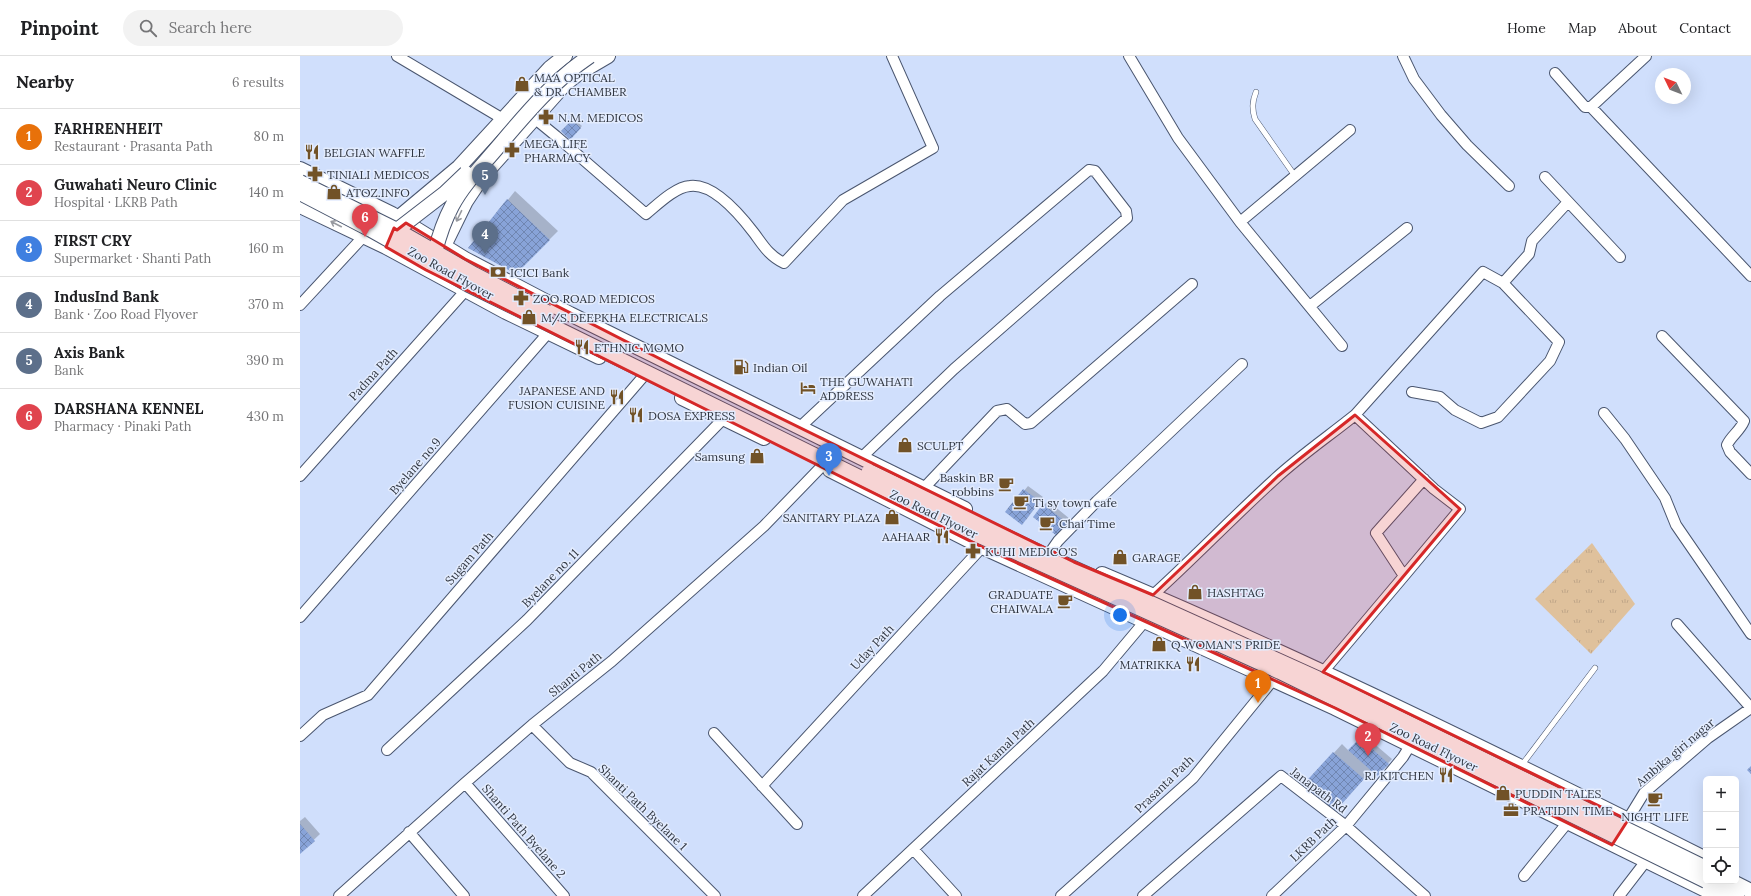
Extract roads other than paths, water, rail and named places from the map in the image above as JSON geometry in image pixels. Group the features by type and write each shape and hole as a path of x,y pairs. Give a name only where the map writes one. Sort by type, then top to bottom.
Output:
{"street":[{"path":"397,56 503,119"},
{"path":"386,247 398,224 459,167 550,68 565,56"},
{"path":"398,224 454,185 549,81 578,56"},
{"path":"432,272 439,249 444,222 461,191 520,122 557,82 573,67 590,56"},
{"path":"439,249 466,201 482,177 565,84 579,73 608,56"},
{"path":"534,118 646,214 669,195 689,186 707,188 737,211 773,258 784,263 843,200 933,148 892,56"},
{"path":"1129,56 1178,138 1240,222 1342,346"},
{"path":"1403,56 1414,79 1441,115 1467,145 1508,186"},
{"path":"1591,108 1646,56"},
{"path":"1555,73 1585,107 1591,108 1751,276"},
{"path":"1240,222 1350,130"},
{"path":"300,169 398,224"},
{"path":"799,428 940,296 1089,170 1095,171 1126,211 1127,218 954,369 861,458"},
{"path":"1545,177 1620,257"},
{"name":"Zoo Road Flyover","path":"300,182 398,224 545,311 845,459 1049,557 1317,678 1703,867"},
{"name":"Zoo Road Flyover","path":"300,193 371,230 469,285 973,533 1280,672 1703,880"},
{"path":"1503,283 1529,254 1532,241 1568,202"},
{"path":"300,206 362,237 386,247 549,332 822,466 982,547 1411,744 1612,845 1718,896"},
{"path":"1310,306 1407,228"},
{"path":"300,305 362,237"},
{"path":"439,249 465,259 570,314 1051,551 1153,596 1210,619 1323,672 1703,858"},
{"path":"1153,596 1185,566 1203,546 1278,476 1355,415 1482,272 1503,283 1560,342 1550,361 1498,417 1481,423 1455,410 1440,397 1412,392"},
{"path":"923,489 998,411 1007,409 1025,424 1031,423 1192,284"},
{"name":"Padma Path","path":"300,476 466,290"},
{"name":"Byelane no.9","path":"300,617 549,332"},
{"path":"1662,336 1744,421 1742,426 1730,438 1727,445 1730,452 1751,474"},
{"path":"1051,551 1058,541 1097,501 1242,364"},
{"name":"Sugam Path","path":"300,736 323,715 368,695 642,378"},
{"path":"1604,412 1625,439 1665,498 1676,525 1751,634"},
{"path":"1323,672 1460,509 1424,479 1355,415"},
{"name":"Byelane no. 11","path":"387,750 527,620 724,418"},
{"name":"Shanti Path","path":"340,896 409,832 465,783 532,725 612,661 758,532 822,466"},
{"path":"1404,576 1376,533 1424,479"},
{"name":"Uday Path","path":"762,786 1002,527"},
{"name":"Rajat Kamal Path","path":"863,896 1104,671 1145,621"},
{"path":"1677,624 1751,708"},
{"name":"Prasanta Path","path":"1061,896 1193,778 1273,680"},
{"name":"Ambika giri nagar","path":"1612,845 1644,793 1708,738 1751,708"},
{"name":"LKRB Path","path":"1272,896 1346,826 1404,757 1424,720"},
{"name":"Shanti Path Byelane 1","path":"532,725 570,762 591,772 715,896"},
{"path":"714,733 797,824"},
{"name":"Janapath Rd","path":"1143,896 1281,776 1346,826 1425,896"},
{"name":"Shanti Path Byelane 2","path":"465,783 564,896"},
{"path":"1524,876 1568,822"},
{"path":"409,832 464,896"},
{"path":"913,849 956,896"},
{"path":"1619,896 1646,861"},
{"path":"1739,875 1751,881"},
{"name":"Zoo Road Flyover","path":"1712,884 1737,896"},
{"path":"1737,884 1751,891"}],"lane":[{"path":"1256,92 1252,109 1255,119 1295,176"},
{"path":"1520,767 1595,668"}],"place":[{"name":"MAA OPTICAL & DR. CHAMBER","path":"522,84"},
{"name":"N.M. MEDICOS","path":"546,117"},
{"name":"MEGA LIFE PHARMACY","path":"512,150"},
{"name":"BELGIAN WAFFLE","path":"312,152"},
{"name":"TINIALI MEDICOS","path":"315,174"},
{"name":"ATOZ.INFO","path":"334,192"},
{"name":"Axis Bank","path":"485,195"},
{"name":"DARSHANA KENNEL","path":"365,237"},
{"name":"IndusInd Bank","path":"485,254"},
{"name":"ICICI Bank","path":"498,272"},
{"name":"ZOO ROAD MEDICOS","path":"521,298"},
{"name":"M/S DEEPKHA ELECTRICALS","path":"529,317"},
{"name":"ETHNIC MOMO","path":"582,347"},
{"name":"Indian Oil","path":"741,367"},
{"name":"THE GUWAHATI ADDRESS","path":"808,388"},
{"name":"JAPANESE AND FUSION CUISINE","path":"617,397"},
{"name":"DOSA EXPRESS","path":"636,415"},
{"name":"SCULPT","path":"905,445"},
{"name":"Samsung","path":"757,456"},
{"name":"FIRST CRY","path":"829,476"},
{"name":"Baskin BR robbins","path":"1006,484"},
{"name":"Ti sy town cafe","path":"1021,502"},
{"name":"SANITARY PLAZA","path":"892,517"},
{"name":"Chai Time","path":"1047,523"},
{"name":"AAHAAR","path":"942,536"},
{"name":"KUHI MEDICO'S","path":"973,551"},
{"name":"GARAGE","path":"1120,557"},
{"name":"HASHTAG","path":"1195,592"},
{"name":"GRADUATE CHAIWALA","path":"1065,601"},
{"name":"Q WOMAN'S PRIDE","path":"1159,644"},
{"name":"MATRIKKA","path":"1193,664"},
{"name":"FARHRENHEIT","path":"1258,703"},
{"name":"Guwahati Neuro Clinic","path":"1368,756"},
{"name":"RJ KITCHEN","path":"1446,775"},
{"name":"PUDDIN TALES","path":"1503,793"},
{"name":"NIGHT LIFE","path":"1655,799"},
{"name":"PRATIDIN TIME","path":"1511,810"}]}
